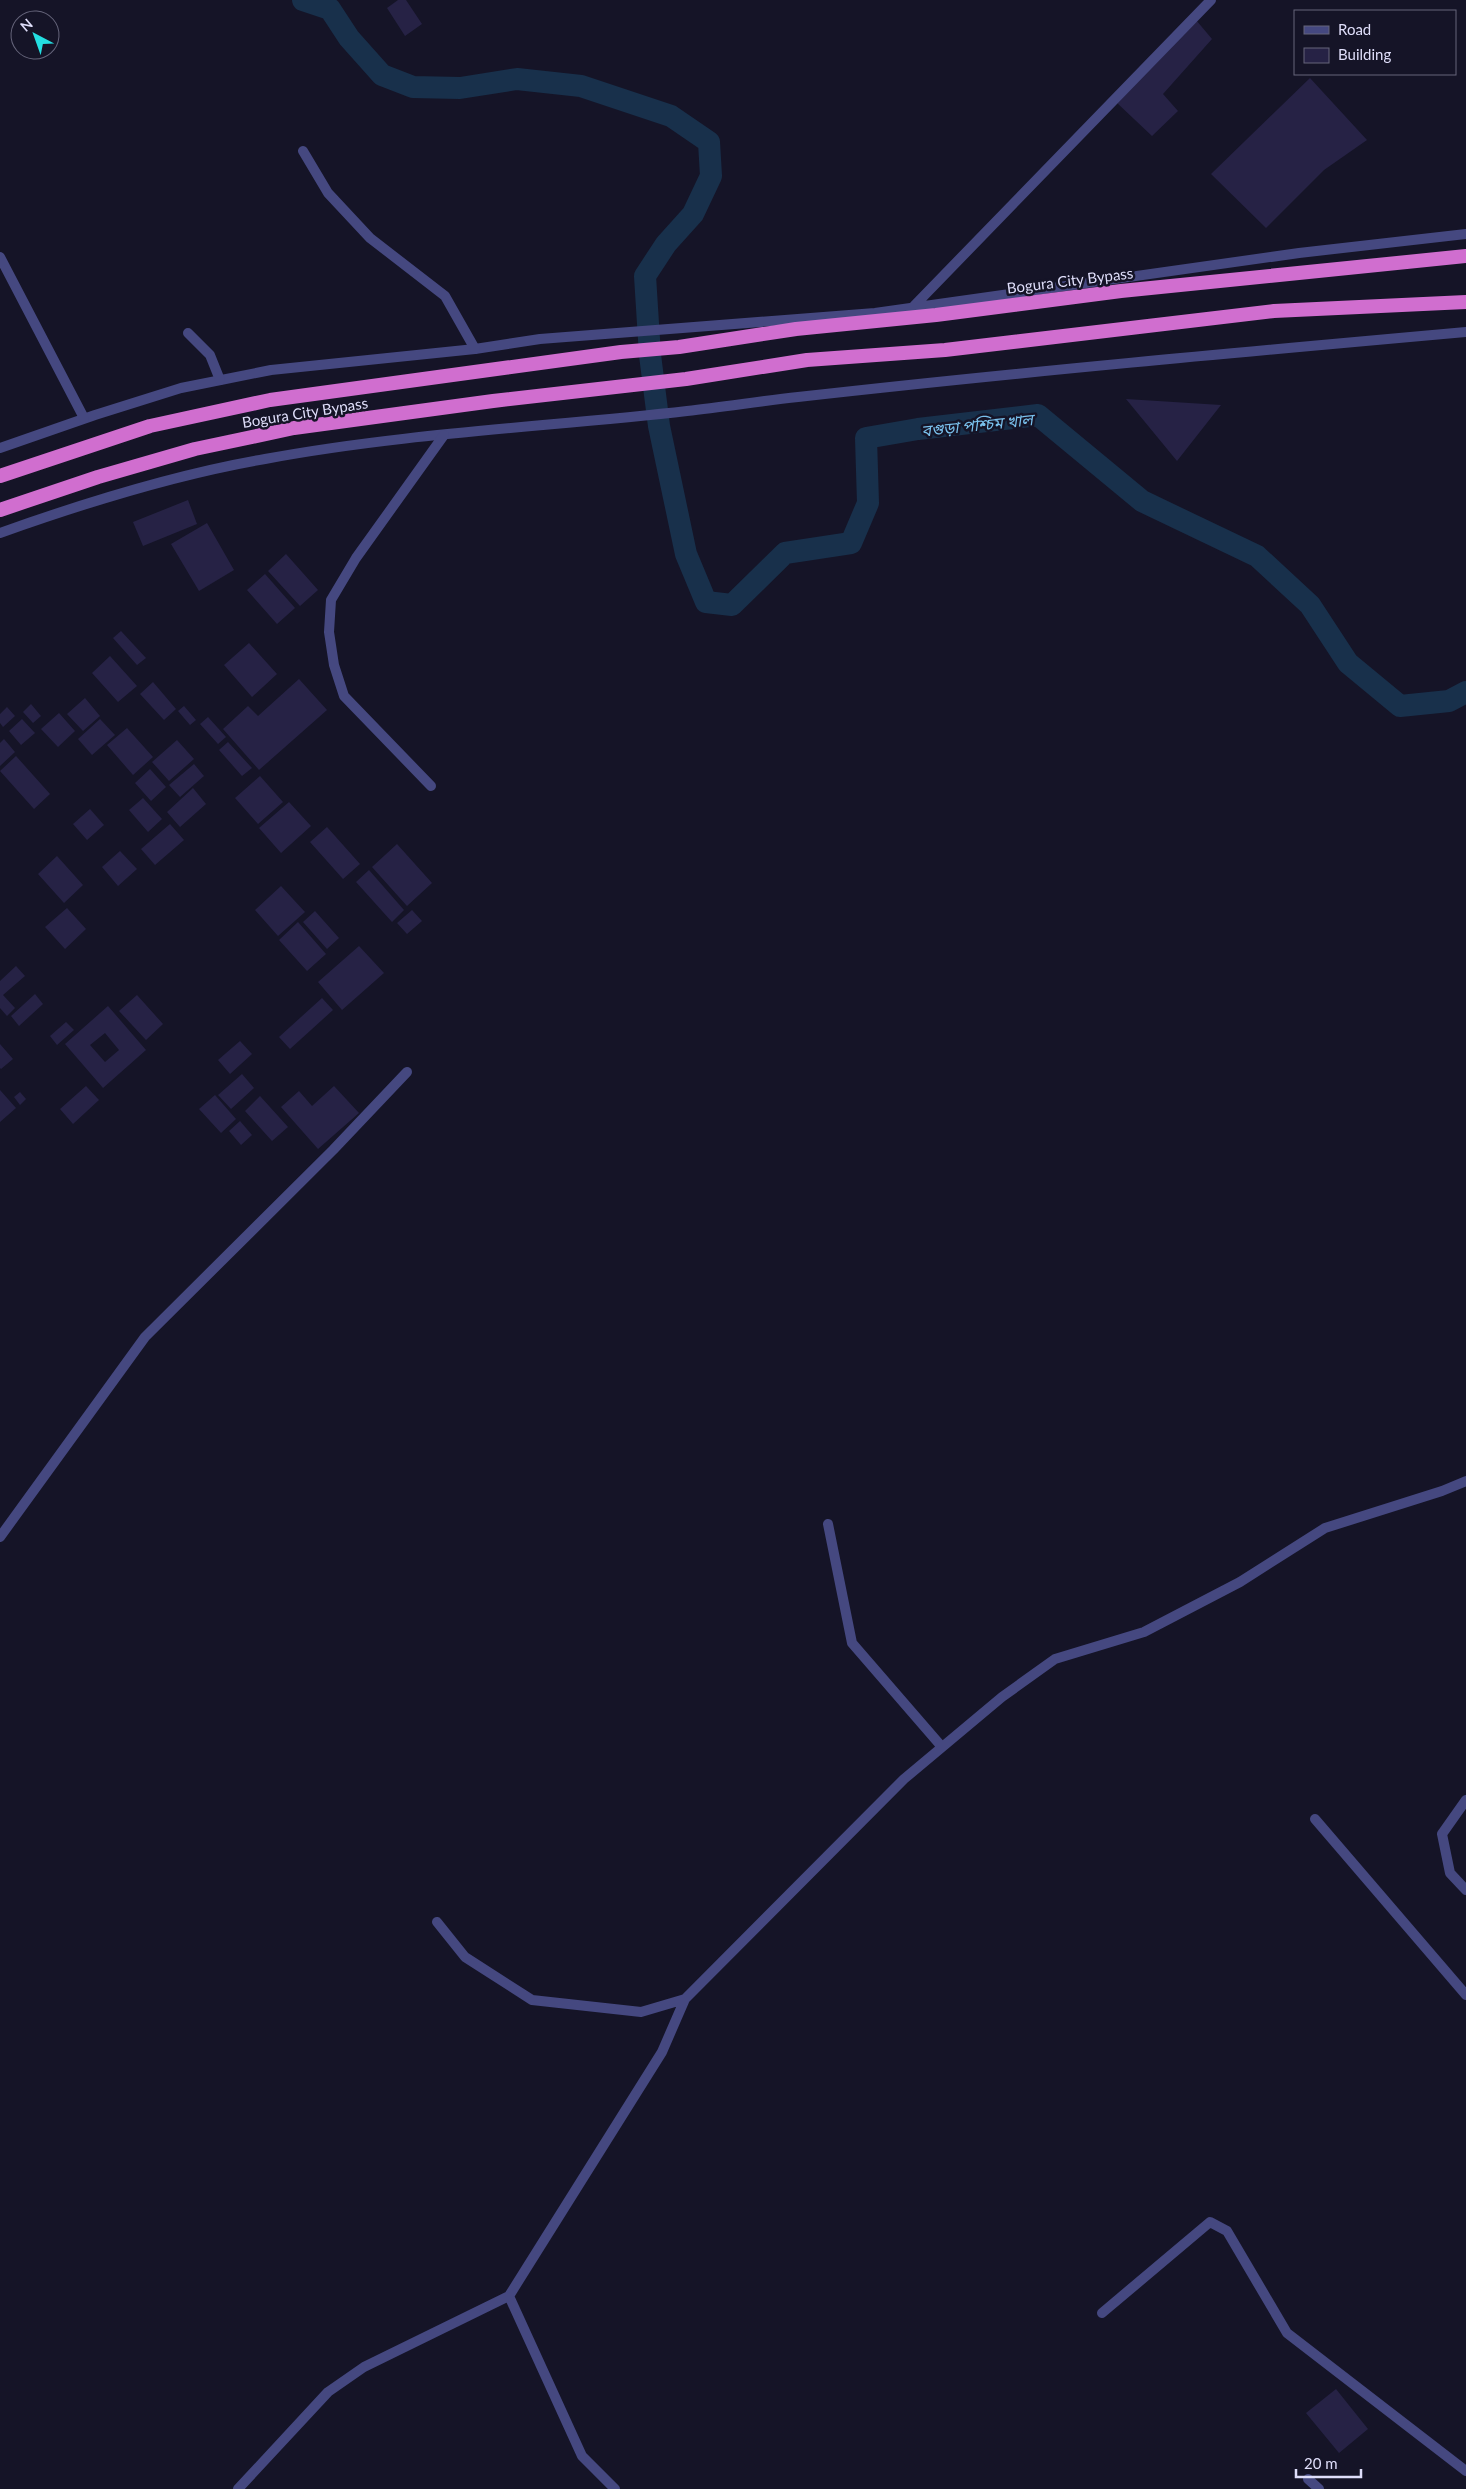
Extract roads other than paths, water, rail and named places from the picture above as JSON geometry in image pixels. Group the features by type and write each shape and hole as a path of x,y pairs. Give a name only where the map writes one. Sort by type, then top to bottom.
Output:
{"highway":[{"name":"Bogura City Bypass","path":"0,476 150,426 270,400 621,352 679,347 796,329 936,315 1121,291 1466,256"},
{"name":"Bogura City Bypass","path":"0,510 98,477 195,449 285,430 493,401 686,379 807,360 945,350 1274,311 1466,302"}],"street":[{"path":"914,306 1211,0"},
{"path":"304,151 328,193 370,238 445,296 475,349"},
{"path":"0,448 84,418 181,388 271,370 475,349 540,339 808,320 1289,254 1466,234"},
{"path":"0,257 84,418"},
{"path":"0,533 91,503 262,459 380,441 688,411 796,397 923,384 1466,332"},
{"path":"188,333 210,355 220,380"},
{"path":"431,786 344,696 334,665 330,632 331,600 356,558 444,435"},
{"path":"0,1537 144,1337 326,1157 407,1072"},
{"path":"238,2489 328,2392 364,2367 509,2296 662,2052 685,1999 904,1779 1002,1697 1055,1659 1144,1632 1240,1582 1325,1528 1442,1491 1466,1480"},
{"path":"828,1524 852,1643 942,1747"},
{"path":"1466,1800 1442,1834 1450,1873 1466,1890"},
{"path":"1315,1819 1466,1995"},
{"path":"438,1922 466,1957 532,2000 641,2012 685,1999"},
{"path":"1102,2313 1210,2222 1227,2231 1287,2333 1466,2471"},
{"path":"509,2296 582,2456 616,2489"},
{"path":"1308,2479 1319,2489"}],"waterway":[{"name":"বগুড়া পশ্চিম খাল","path":"303,0 330,9 349,38 382,75 413,87 460,88 517,79 581,86 671,116 709,142 711,176 693,214 666,244 645,276 650,355 659,426 686,554 706,602 732,605 785,553 851,543 868,503 866,438 918,429 1038,415 1142,501 1257,556 1310,605 1348,663 1400,706 1449,701 1466,692"}]}
